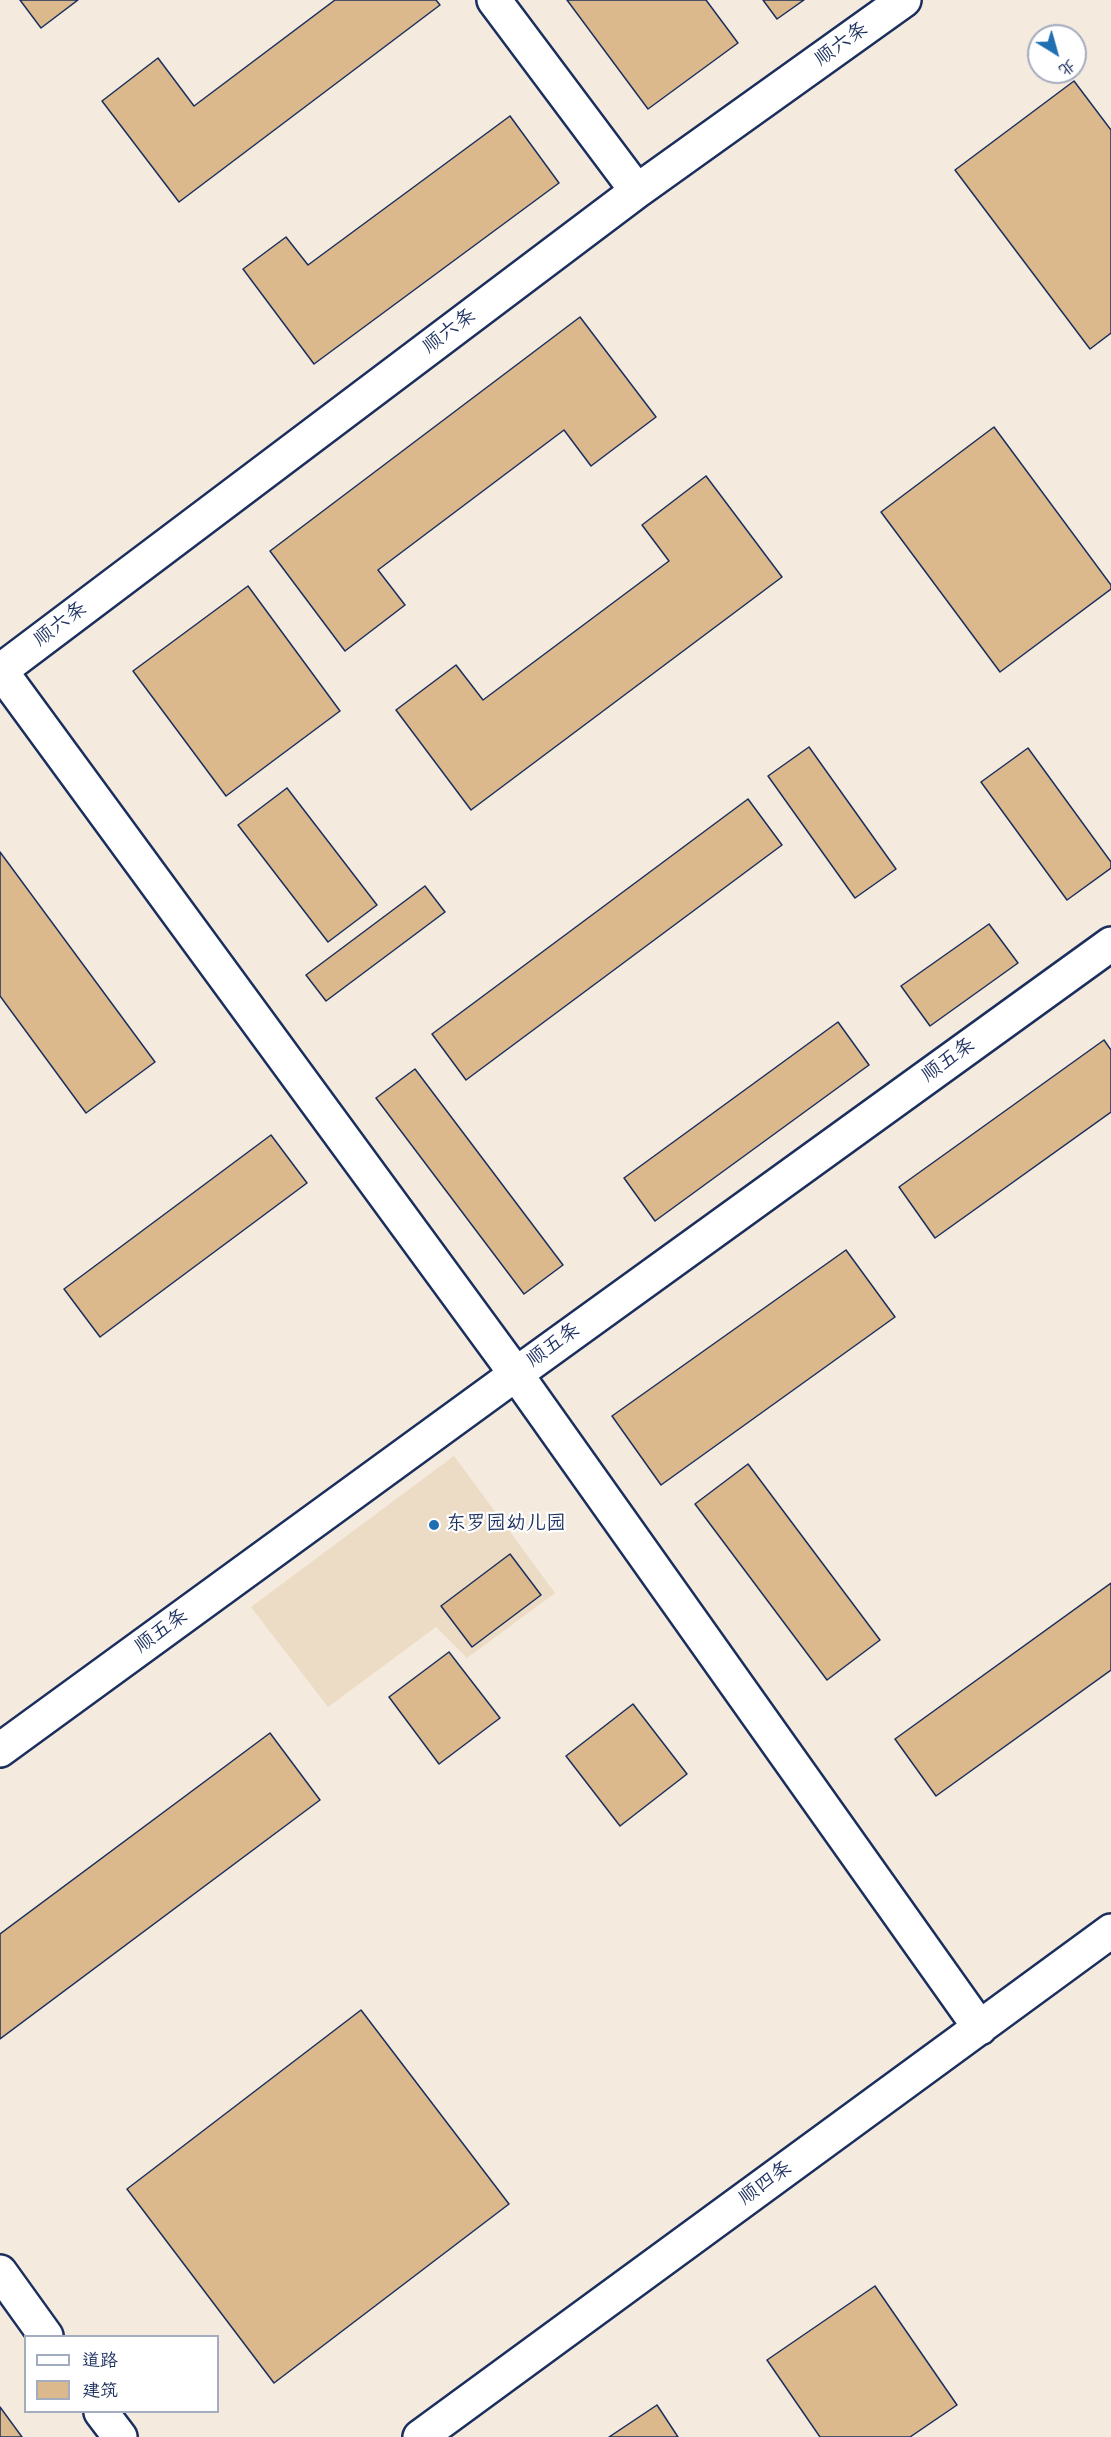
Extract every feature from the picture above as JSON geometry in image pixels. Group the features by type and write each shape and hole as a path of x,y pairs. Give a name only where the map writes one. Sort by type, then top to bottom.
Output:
{"street":[{"path":"494,0 637,191"},
{"name":"顺六条","path":"0,670 637,191 904,0"},
{"path":"0,670 516,1374 980,2028"},
{"name":"顺五条","path":"0,1750 1111,944"},
{"name":"顺四条","path":"420,2437 1111,1931"},
{"path":"0,2272 45,2335"},
{"path":"102,2413 120,2437"}],"shaded area":[{"name":"东罗园幼儿园","path":"454,1456 555,1593 467,1658 436,1627 328,1707 251,1607"}],"building":[{"path":"20,0 78,0 41,28"},
{"path":"335,0 436,0 440,5 179,202 102,101 158,58 194,106"},
{"path":"567,0 706,0 738,43 648,109"},
{"path":"763,0 804,0 777,19"},
{"path":"1070,84 1076,84 1111,130 1111,333 1090,349 955,170"},
{"path":"510,116 559,183 314,364 243,269 286,237 308,265"},
{"path":"580,317 656,417 591,466 564,430 378,570 405,605 345,651 270,551"},
{"path":"994,427 1111,585 1111,589 1000,672 881,512"},
{"path":"706,476 782,577 471,810 396,710 456,665 483,700 669,561 642,525"},
{"path":"248,586 340,711 226,796 133,671"},
{"path":"809,747 896,869 855,898 768,776"},
{"path":"1028,748 1111,862 1111,868 1067,900 981,782"},
{"path":"287,788 377,905 328,942 238,825"},
{"path":"748,799 782,845 466,1080 432,1034"},
{"path":"0,852 155,1062 86,1113 0,996"},
{"path":"425,886 445,912 326,1001 306,975"},
{"path":"989,924 1018,963 930,1026 901,986"},
{"path":"838,1022 869,1065 655,1221 624,1178"},
{"path":"1104,1040 1111,1050 1111,1112 935,1238 899,1187"},
{"path":"415,1069 563,1265 524,1294 376,1098"},
{"path":"271,1135 307,1183 100,1337 64,1289"},
{"path":"846,1250 895,1317 661,1485 612,1416"},
{"path":"748,1464 880,1640 827,1680 695,1504"},
{"path":"510,1554 541,1595 472,1647 441,1606"},
{"path":"1111,1583 1111,1670 936,1796 895,1739"},
{"path":"449,1652 500,1718 439,1764 389,1697"},
{"path":"633,1704 687,1774 620,1826 566,1756"},
{"path":"270,1733 320,1800 0,2039 0,1934"},
{"path":"361,2010 509,2204 274,2383 127,2189"},
{"path":"875,2286 957,2405 910,2437 820,2437 767,2360"},
{"path":"657,2405 678,2437 609,2437"},
{"path":"0,2407 22,2437 0,2437"}],"place":[{"name":"东罗园幼儿园","path":"434,1525"}]}
